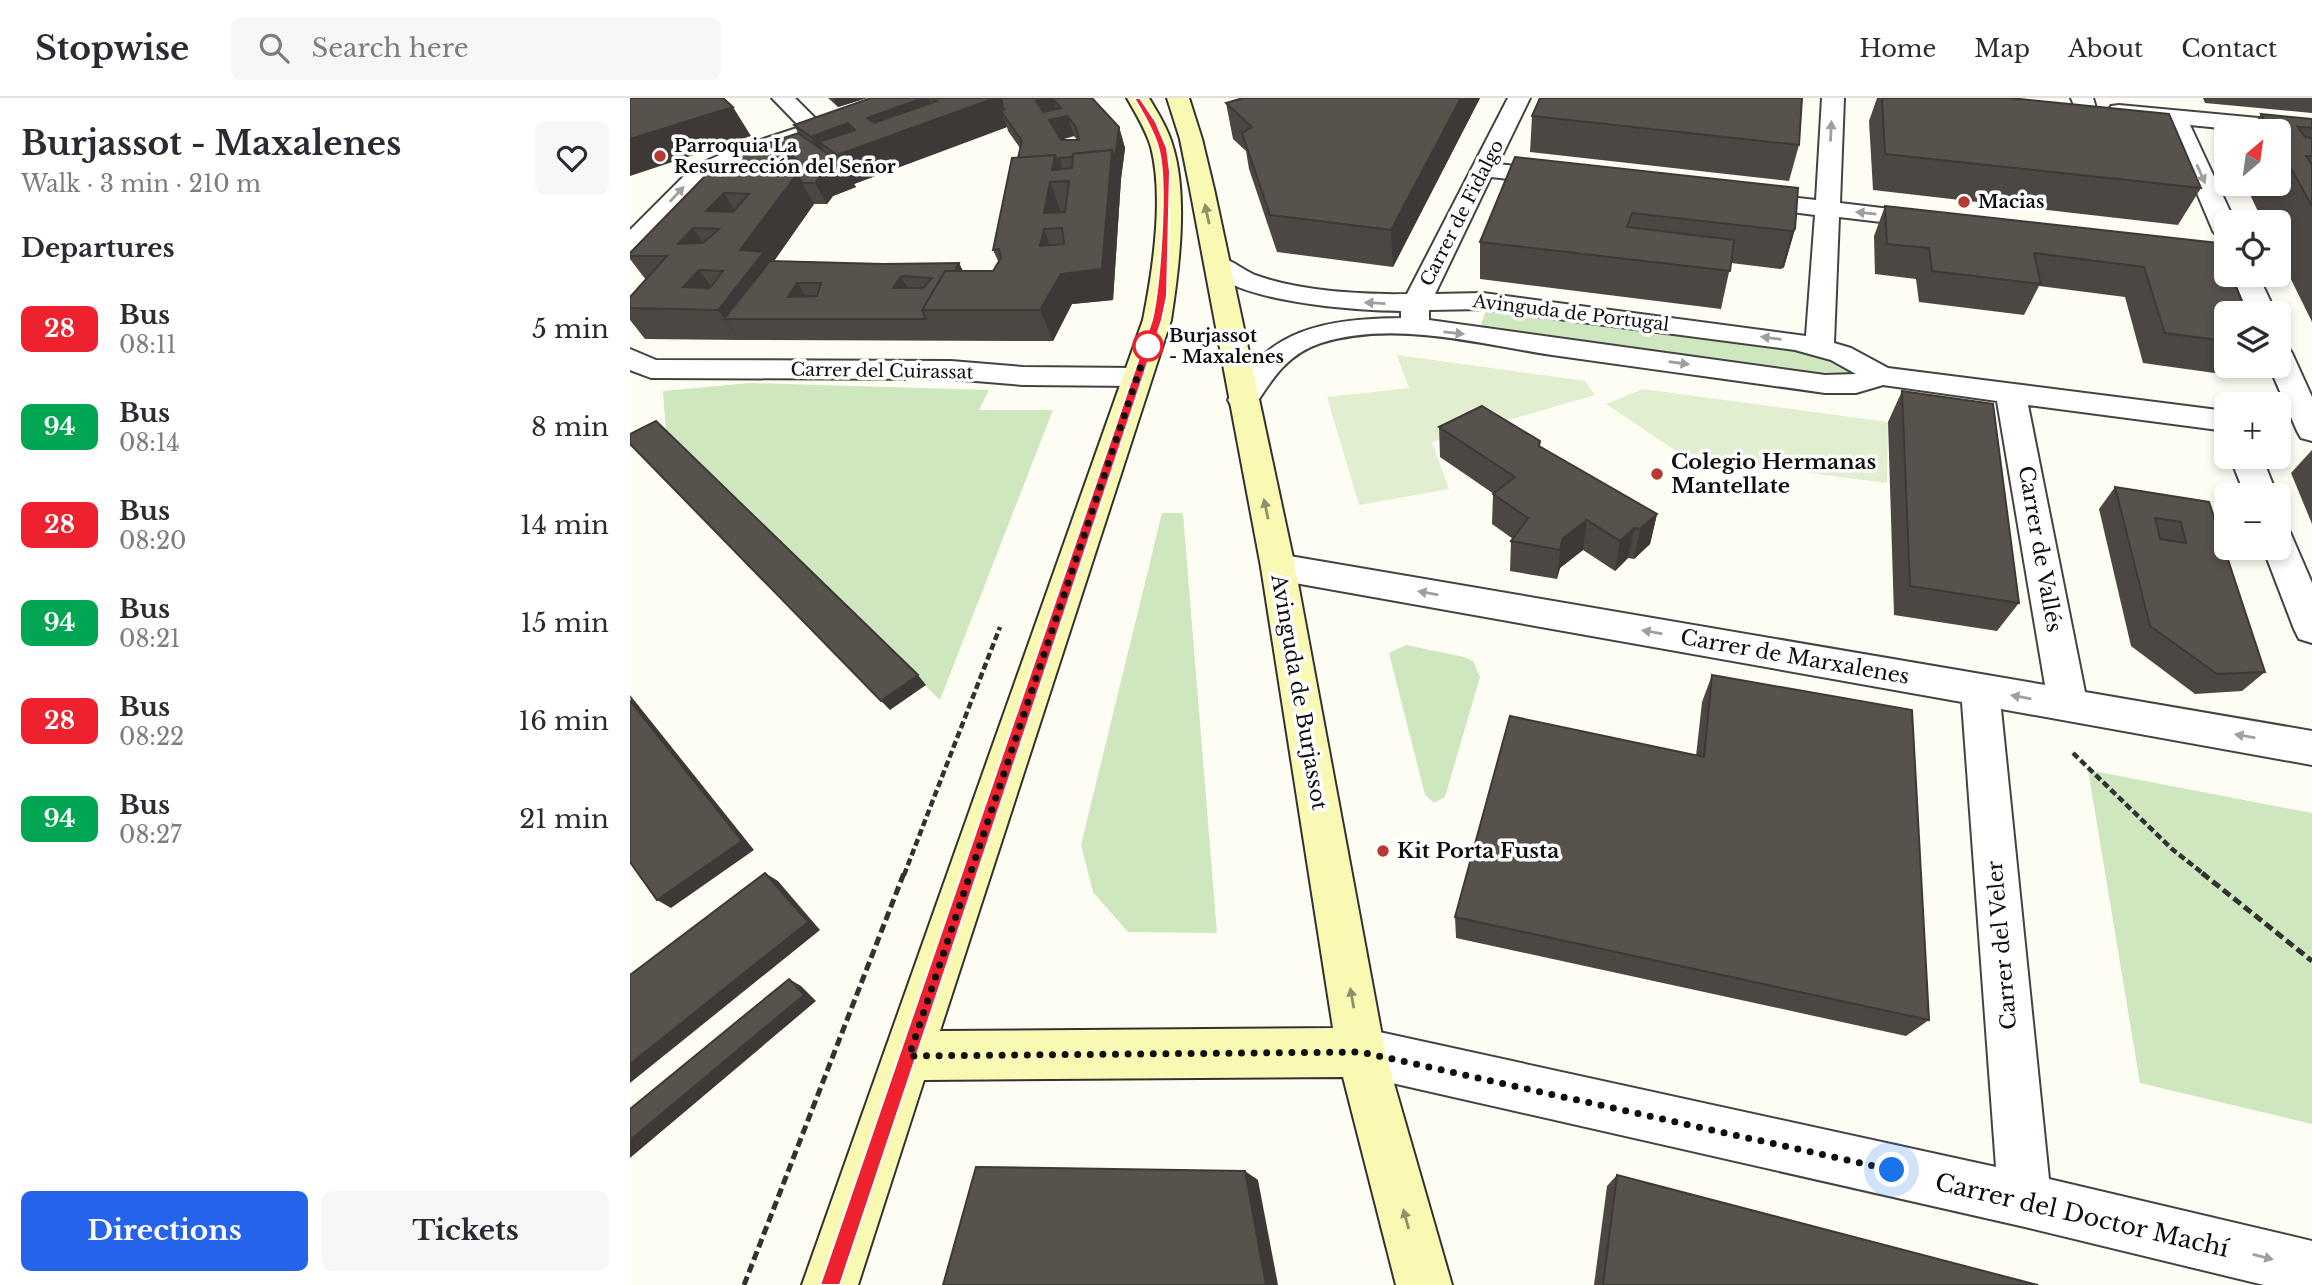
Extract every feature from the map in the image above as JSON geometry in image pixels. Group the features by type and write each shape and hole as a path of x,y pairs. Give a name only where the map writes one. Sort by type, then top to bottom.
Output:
{"main road":[{"path":"830,1285 1157,320 1162,296 1166,172 1159,140 1138,98"},
{"name":"Avinguda de Burjassot","path":"1178,98 1191,139 1218,265 1278,567 1361,1052 1424,1285"},
{"path":"909,1056 1361,1052"}],"street":[{"path":"783,98 815,130"},
{"name":"Carrer de Fidalgo","path":"1418,316 1519,98"},
{"path":"1820,346 1833,98"},
{"path":"2057,105 2083,103 2176,117 2312,130"},
{"path":"2176,117 2217,210"},
{"path":"630,244 701,172 741,154 838,122"},
{"path":"1485,169 1581,180"},
{"path":"1717,196 1950,223"},
{"name":"Avinguda de Portugal","path":"1218,265 1245,281 1271,289 1368,303 1418,316 1825,384 1856,384 1881,376"},
{"name":"Avinguda de Portugal","path":"1243,400 1253,379 1267,363 1289,347 1314,336 1371,328 1483,301 1820,346 1881,376 2214,419"},
{"name":"Carrer del Cuirassat","path":"630,358 651,369 951,370 1023,376 1137,377"},
{"path":"2289,378 2312,432 2291,430"},
{"name":"Carrer de Vallés","path":"2011,393 2068,705"},
{"path":"2285,560 2312,629"},
{"name":"Carrer de Marxalenes","path":"1278,567 2312,748"},
{"name":"Carrer del Veler","path":"1980,690 2025,1200"},
{"name":"Carrer del Doctor Machí","path":"1361,1052 2025,1200 2312,1269"}],"path":[{"path":"744,1285 1002,623"},
{"path":"2026,698 2088,770 2172,849 2312,961"}],"green space":[{"path":"1487,308 1786,347 1844,363 1856,372 1855,375 1820,376 1479,330"},
{"path":"1397,355 1585,381 1595,395 1432,442 1449,489 1359,505 1327,397 1409,388"},
{"path":"750,383 989,390 979,410 1053,410 940,700 666,432 663,391"},
{"path":"1643,389 1888,422 1887,483 1685,457 1606,404"},
{"path":"1162,513 1183,513 1217,933 1128,932 1093,892 1081,845"},
{"path":"1406,645 1464,657 1473,661 1480,677 1445,797 1434,803 1425,795 1389,653"},
{"path":"2088,770 2312,813 2312,1124 2140,1083"}],"building":[{"path":"630,98 723,98 733,107 630,139"},
{"path":"871,98 923,98 867,118 874,123 937,101 931,98 995,98 837,155 819,142 855,130 848,123 811,137 794,125"},
{"path":"1001,98 1050,98 1036,101 1043,112 1061,108 1052,98 1092,98 1119,127 1115,158 1112,150 1073,154 1073,157 1059,158 1058,163 1055,155 1018,158 1022,141 1001,111 1005,109 1000,106 1003,105","holes":["1067,116 1076,127 1079,140 1061,140 1049,120"]},
{"path":"1243,98 1461,98 1391,230 1270,215 1242,133 1252,127 1226,103"},
{"path":"1540,98 1802,98 1799,145 1532,116"},
{"path":"1882,98 2010,98 2169,114 2201,188 1885,154"},
{"path":"2261,114 2312,119 2312,128 2298,127 2305,137 2312,138 2312,156 2306,156 2312,165 2312,206 2291,168 2291,119 2264,119"},
{"path":"798,133 845,166 821,175 815,183 802,183 797,174 720,174 737,154","holes":["790,154 799,162 795,168 763,168"]},
{"path":"1112,150 1102,269 1061,274 1040,310 922,310 945,271 993,271 1001,258 999,249 993,250 1012,158 1055,155 1052,170 1072,168 1073,154","holes":["1069,181 1065,212 1044,213 1050,182","1062,228 1064,244 1040,246 1044,229"]},
{"path":"1515,157 1798,188 1795,229 1792,231 1632,213 1627,227 1734,240 1730,271 1480,242"},
{"path":"707,174 797,174 740,250 764,252 718,310 630,308 630,297 667,256 630,256","holes":["724,193 749,194 733,212 706,211","693,228 719,229 703,243 678,244","699,270 723,271 710,288 683,287"]},
{"path":"1885,206 2214,243 2214,287 2236,287 2242,301 2214,301 2214,339 2165,333 2144,267 2034,253 2041,284 1932,271 1929,248 1887,244"},
{"path":"770,261 959,263 955,271 945,271 922,310 926,319 724,319","holes":["901,276 932,278 923,288 893,288","797,283 821,283 817,296 788,297"]},
{"path":"1902,391 1993,404 2019,603 1910,586"},
{"path":"1482,406 1540,441 1539,446 1657,514 1640,529 1634,528 1620,541 1587,520 1563,538 1560,550 1511,541 1528,518 1493,494 1515,477 1439,427"},
{"path":"656,421 918,675 881,701 630,444 630,434"},
{"path":"2115,487 2209,502 2214,517 2214,560 2228,560 2265,672 2217,674 2150,626","holes":["2155,518 2181,522 2186,543 2160,539"]},
{"path":"1712,675 1912,710 1929,1020 1455,917 1510,716 1704,757"},
{"path":"630,701 742,841 657,900 630,862"},
{"path":"765,873 808,922 630,1064 630,975"},
{"path":"789,979 804,995 630,1140 630,1109"},
{"path":"976,1167 1245,1171 1266,1285 943,1285"},
{"path":"1617,1175 2026,1282 2038,1285 1603,1285"}],"bus line":[{"name":"28","path":"830,1285 1157,320 1162,296 1166,172 1163,148 1138,98"}],"place":[{"name":"Parroquia La Resurrección del Señor","path":"660,156"},
{"name":"Macias","path":"1964,202"},
{"name":"Burjassot - Maxalenes","path":"1148,346"},
{"name":"Colegio Hermanas Mantellate","path":"1657,474"},
{"name":"Kit Porta Fusta","path":"1383,851"}],"route":[{"path":"1148,346 1150,339 909,1056 1361,1052 1892,1170"}]}
